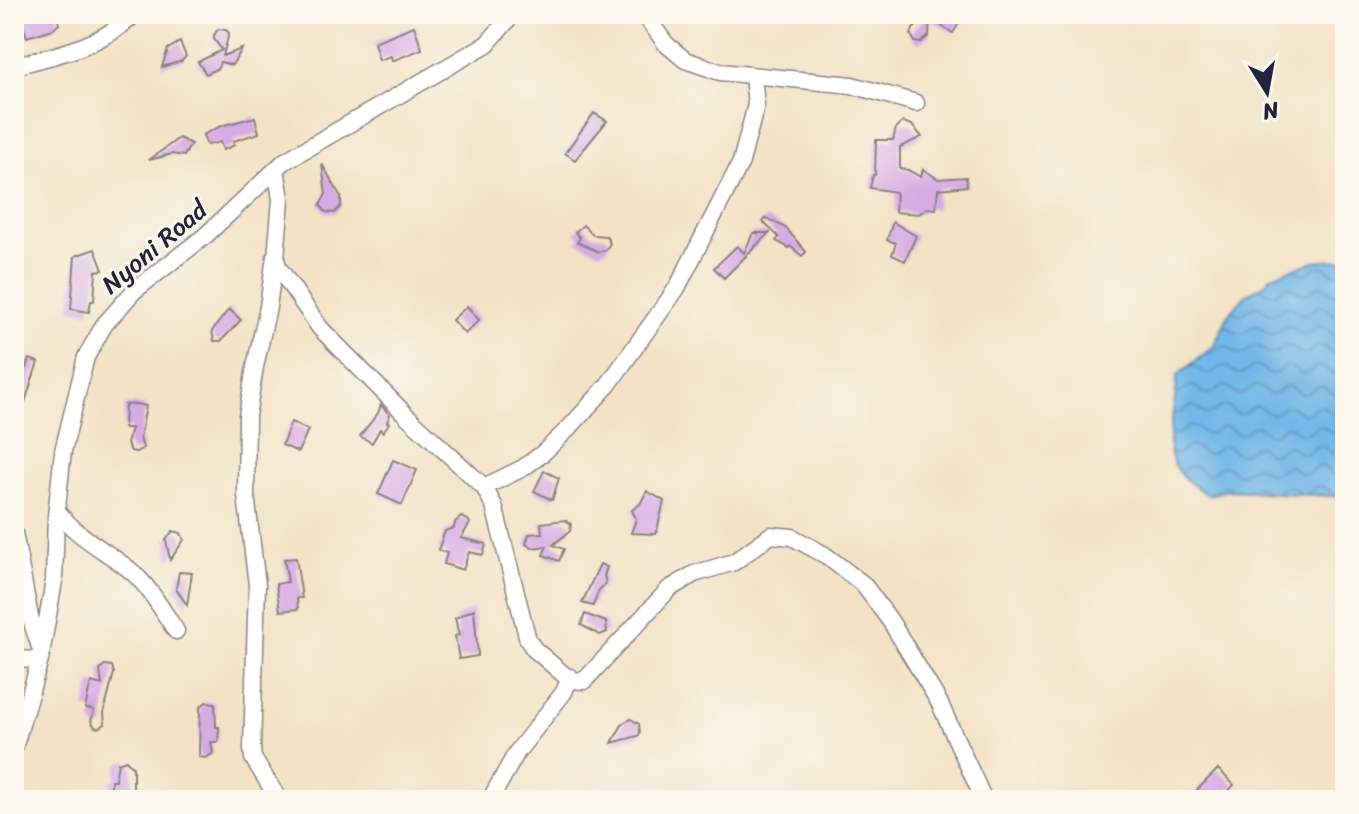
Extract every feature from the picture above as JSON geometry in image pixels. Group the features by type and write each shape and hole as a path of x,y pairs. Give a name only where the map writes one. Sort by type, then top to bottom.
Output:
{"street":[{"path":"14,66 92,44 112,34 135,14"},
{"name":"Nyoni Road","path":"14,748 40,656 54,581 63,451 86,357 104,325 134,291 205,236 276,169 311,144 487,44 513,14"},
{"path":"644,14 666,44 685,60 720,72 852,85 916,103"},
{"path":"484,487 523,468 570,427 608,385 677,288 741,162 756,105 753,76"},
{"path":"276,169 281,199 268,307 247,416 246,495 257,585 253,758 279,800"},
{"path":"277,238 278,267 320,328 407,416 484,487 494,506 528,640 550,664 581,682 589,678 648,609 680,581 734,562 771,535 792,537 853,574 876,600 939,702 984,800"},
{"path":"57,511 76,534 138,577 176,631"},
{"path":"14,533 40,656 14,659"},
{"path":"490,800 517,752 564,692 570,677"}],"water":[{"path":"1345,260 1345,497 1229,490 1208,495 1178,471 1170,449 1177,376 1214,346 1229,314 1247,294 1264,285 1271,276 1316,261"}],"building":[{"path":"57,14 59,24 27,37 20,17"},
{"path":"923,14 965,14 953,33 930,19 929,36 920,43 915,42 911,35 926,16"},
{"path":"414,26 422,49 392,61 391,56 379,60 374,42"},
{"path":"218,29 229,33 223,56 242,49 232,65 220,62 218,68 206,74 198,62 222,50 214,39"},
{"path":"180,42 186,56 182,61 162,67 168,49"},
{"path":"594,113 607,121 575,160 565,153"},
{"path":"255,117 259,133 233,141 235,145 223,150 220,142 207,145 203,135 221,126"},
{"path":"903,122 912,125 922,137 900,147 900,169 921,177 923,169 938,179 966,177 967,186 938,189 936,209 927,208 919,214 895,212 896,192 870,188 875,175 876,140 893,140 896,128"},
{"path":"179,138 191,144 184,156 172,154 149,160"},
{"path":"322,164 341,197 341,206 335,213 326,212 320,205 326,194"},
{"path":"766,218 786,228 806,252 802,256 790,246 776,241 779,237 763,222"},
{"path":"893,222 916,236 905,261 892,255 896,243 887,240"},
{"path":"583,225 593,235 606,236 610,243 606,250 599,252 577,242 580,238 575,232"},
{"path":"753,233 769,233 724,278 714,268 737,246 744,253"},
{"path":"95,249 103,270 96,271 94,301 91,301 89,312 71,309 75,256"},
{"path":"467,306 479,320 465,334 452,320"},
{"path":"229,309 241,320 221,341 214,341 212,331"},
{"path":"29,359 38,362 24,405 14,389 17,383 20,384"},
{"path":"125,405 146,406 140,438 143,448 136,452 131,451 127,444 131,428 124,428"},
{"path":"381,405 390,415 389,423 383,432 380,429 372,443 360,436"},
{"path":"291,422 308,430 298,452 282,445"},
{"path":"393,460 417,470 402,505 378,494"},
{"path":"544,471 559,478 552,500 534,491"},
{"path":"647,491 664,501 656,534 631,533 636,519 632,510 640,504"},
{"path":"461,517 470,523 461,538 486,544 483,555 469,552 463,570 444,564 447,553 438,550 445,531 454,528"},
{"path":"565,520 571,524 570,531 553,545 564,549 559,561 543,555 547,546 532,548 526,544 529,534 542,533 541,523"},
{"path":"173,531 181,533 184,540 170,560 166,540"},
{"path":"296,558 302,598 297,598 298,609 280,611 276,584 288,582 284,559"},
{"path":"600,564 607,567 604,576 606,583 599,590 593,606 582,603"},
{"path":"179,572 192,573 187,605 176,589"},
{"path":"474,609 478,656 459,659 455,618"},
{"path":"585,614 606,622 607,632 600,635 581,625"},
{"path":"104,665 112,666 114,673 104,712 105,724 99,728 91,721 94,710 85,708 91,682 102,685 100,671"},
{"path":"206,702 215,703 216,727 219,727 218,742 211,742 213,753 206,758 199,757 200,707"},
{"path":"631,719 639,724 638,736 612,743 623,723"},
{"path":"126,760 133,768 133,800 111,800 111,780 115,780 118,763"},
{"path":"1218,769 1234,785 1220,800 1187,800"}]}
